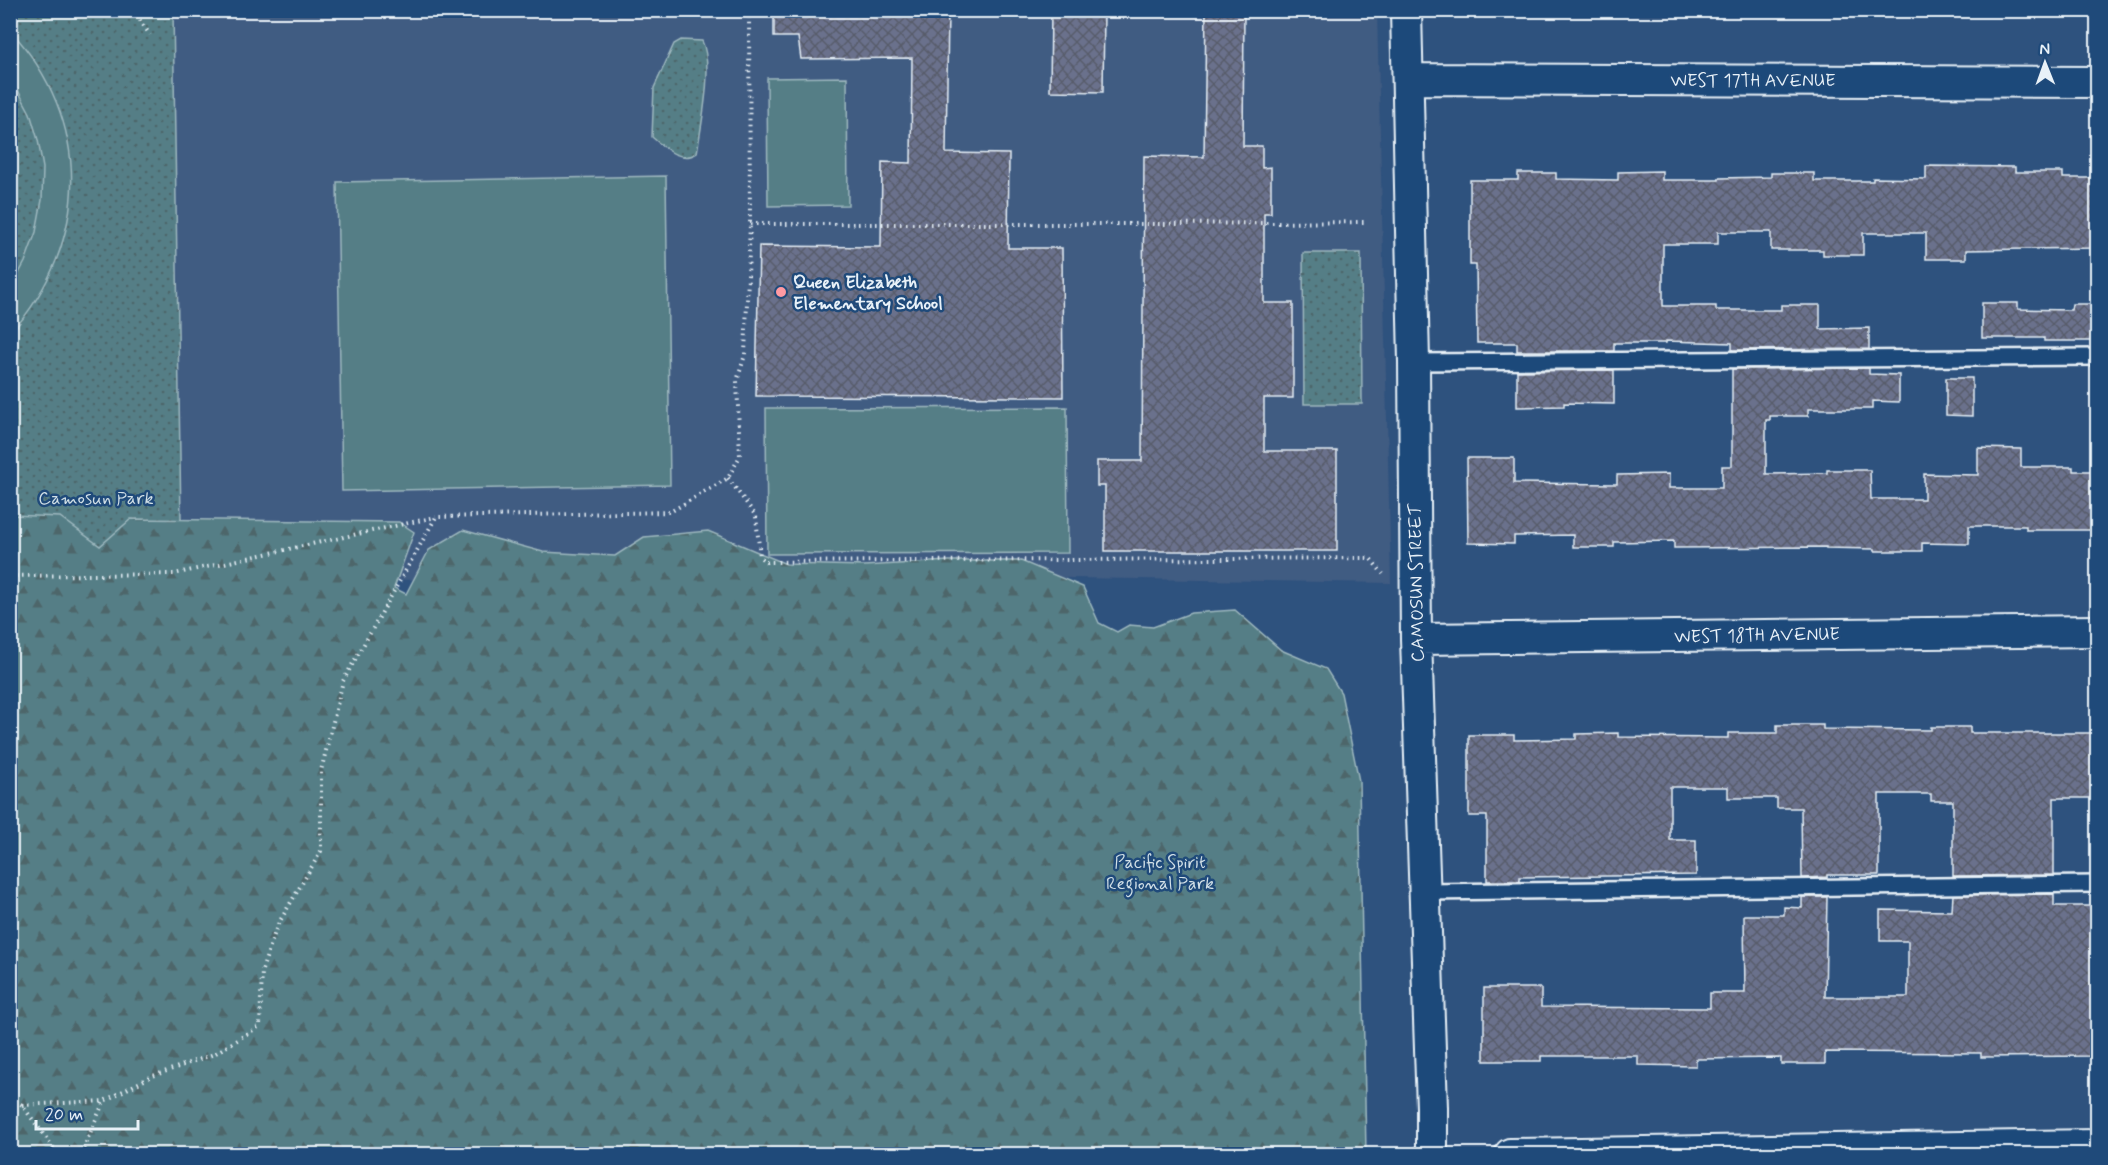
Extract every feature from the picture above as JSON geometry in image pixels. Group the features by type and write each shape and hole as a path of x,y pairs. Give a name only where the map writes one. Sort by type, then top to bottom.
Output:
{"street":[{"name":"CAMOSUN STREET","path":"1406,10 1414,362 1416,639 1432,1155"},
{"name":"WEST 17TH AVENUE","path":"1408,79 2097,82"},
{"name":"WEST 18TH AVENUE","path":"1416,639 2097,631"},
{"path":"1510,1155 2097,1145"}],"lane":[{"path":"1414,362 2097,357"},
{"path":"1424,892 2097,884"}],"path":[{"path":"134,10 150,35"},
{"path":"10,576 174,574 436,517 670,512 728,478 740,456 737,381 745,355 750,224 749,10"},
{"path":"750,224 1366,222"},
{"path":"728,478 756,516 760,557 766,562 1370,558"},
{"path":"22,1105 104,1101 150,1077 214,1054 260,1026 262,970 277,926 321,851 321,771 343,681 436,517"},
{"path":"10,1098 22,1105 58,1155"},
{"path":"81,1155 104,1101"}],"shaded area":[{"name":"Queen Elizabeth Elementary School","path":"173,11 1377,11 1391,583 767,573 182,584"}],"green space":[{"name":"Camosun Park","path":"10,11 173,11 182,584 11,584"},
{"path":"10,30 37,65 56,103 68,141 72,181 68,221 56,260 37,298 11,333 11,288 25,262 36,232 42,200 43,168 30,113 11,77"},
{"path":"681,40 702,41 707,65 706,96 697,153 684,157 673,153 652,137 654,88 674,44"},
{"path":"847,77 848,205 768,206 767,78"},
{"path":"666,176 670,485 342,491 337,182"},
{"path":"1303,253 1361,253 1362,404 1304,404"},
{"path":"1067,407 1068,553 767,554 766,408"},
{"name":"Pacific Spirit Regional Park","path":"11,515 60,517 100,546 131,519 399,522 414,532 394,588 406,594 429,550 463,530 543,552 615,556 644,537 708,531 786,564 864,566 949,561 1021,561 1083,587 1099,623 1117,632 1129,625 1153,627 1191,613 1235,610 1281,650 1326,669 1341,693 1359,781 1366,1154 11,1154"}],"building":[{"path":"774,10 948,10 946,153 1009,154 1008,248 1062,248 1063,397 756,396 759,246 881,247 882,162 911,163 912,58 801,59 798,37 774,37"},
{"path":"1051,10 1104,10 1103,92 1050,91"},
{"path":"1206,10 1244,10 1243,146 1262,146 1262,168 1271,167 1271,213 1264,213 1264,303 1293,303 1293,398 1264,398 1264,451 1337,451 1337,551 1105,551 1105,486 1097,486 1097,461 1142,461 1144,156 1204,157"},
{"path":"1926,166 2015,167 2015,172 2063,172 2063,178 2097,178 2097,248 1966,250 1966,259 1926,259 1926,233 1863,233 1863,255 1823,255 1823,250 1771,250 1771,232 1718,232 1718,244 1663,244 1663,306 1716,306 1716,310 1781,310 1781,305 1820,305 1820,329 1869,328 1869,349 1732,350 1732,343 1666,341 1666,343 1614,343 1614,351 1517,351 1517,343 1477,343 1476,265 1470,265 1470,180 1518,180 1518,173 1556,173 1556,179 1618,180 1618,172 1662,171 1662,180 1719,180 1719,178 1771,177 1771,173 1814,173 1814,181 1873,181 1873,178 1926,179"},
{"path":"1982,303 2018,303 2018,309 2071,310 2072,304 2097,304 2097,341 1982,338"},
{"path":"1869,368 1869,374 1899,375 1899,402 1872,401 1872,409 1808,409 1808,416 1770,416 1770,420 1766,420 1766,474 1870,470 1871,499 1924,499 1924,474 1978,475 1978,448 2021,449 2021,467 2073,467 2073,471 2097,471 2097,530 2026,530 2026,526 1969,526 1969,544 1922,543 1922,551 1875,551 1875,549 1826,547 1674,548 1674,541 1614,542 1614,547 1573,547 1573,535 1514,536 1514,544 1468,543 1467,458 1514,458 1514,483 1617,484 1617,475 1669,474 1669,488 1722,488 1722,466 1732,466 1732,369"},
{"path":"1614,370 1614,404 1564,403 1564,406 1517,407 1517,371"},
{"path":"1946,378 1972,378 1972,416 1946,415"},
{"path":"1777,725 1823,725 1823,729 1931,730 1931,727 1970,727 1970,733 2097,733 2097,798 2054,798 2054,875 1953,876 1953,801 1931,801 1931,794 1879,794 1879,875 1827,875 1827,877 1802,878 1801,808 1777,808 1777,798 1728,798 1728,787 1670,787 1670,840 1696,840 1696,875 1520,877 1520,881 1487,881 1487,816 1469,816 1469,735 1514,735 1514,740 1576,739 1576,734 1618,733 1618,737 1728,738 1728,733 1777,733"},
{"path":"2054,894 2054,906 2097,906 2097,1056 1981,1057 1981,1053 1825,1052 1825,1064 1781,1064 1781,1058 1696,1059 1696,1066 1638,1065 1638,1056 1541,1056 1541,1061 1484,1061 1484,988 1541,988 1541,1007 1710,1008 1710,993 1745,993 1744,915 1784,915 1784,907 1802,908 1802,897 1827,897 1825,997 1908,997 1908,941 1880,941 1880,910 1952,911 1953,895"}],"place":[{"name":"Queen Elizabeth Elementary School","path":"781,292"}]}
